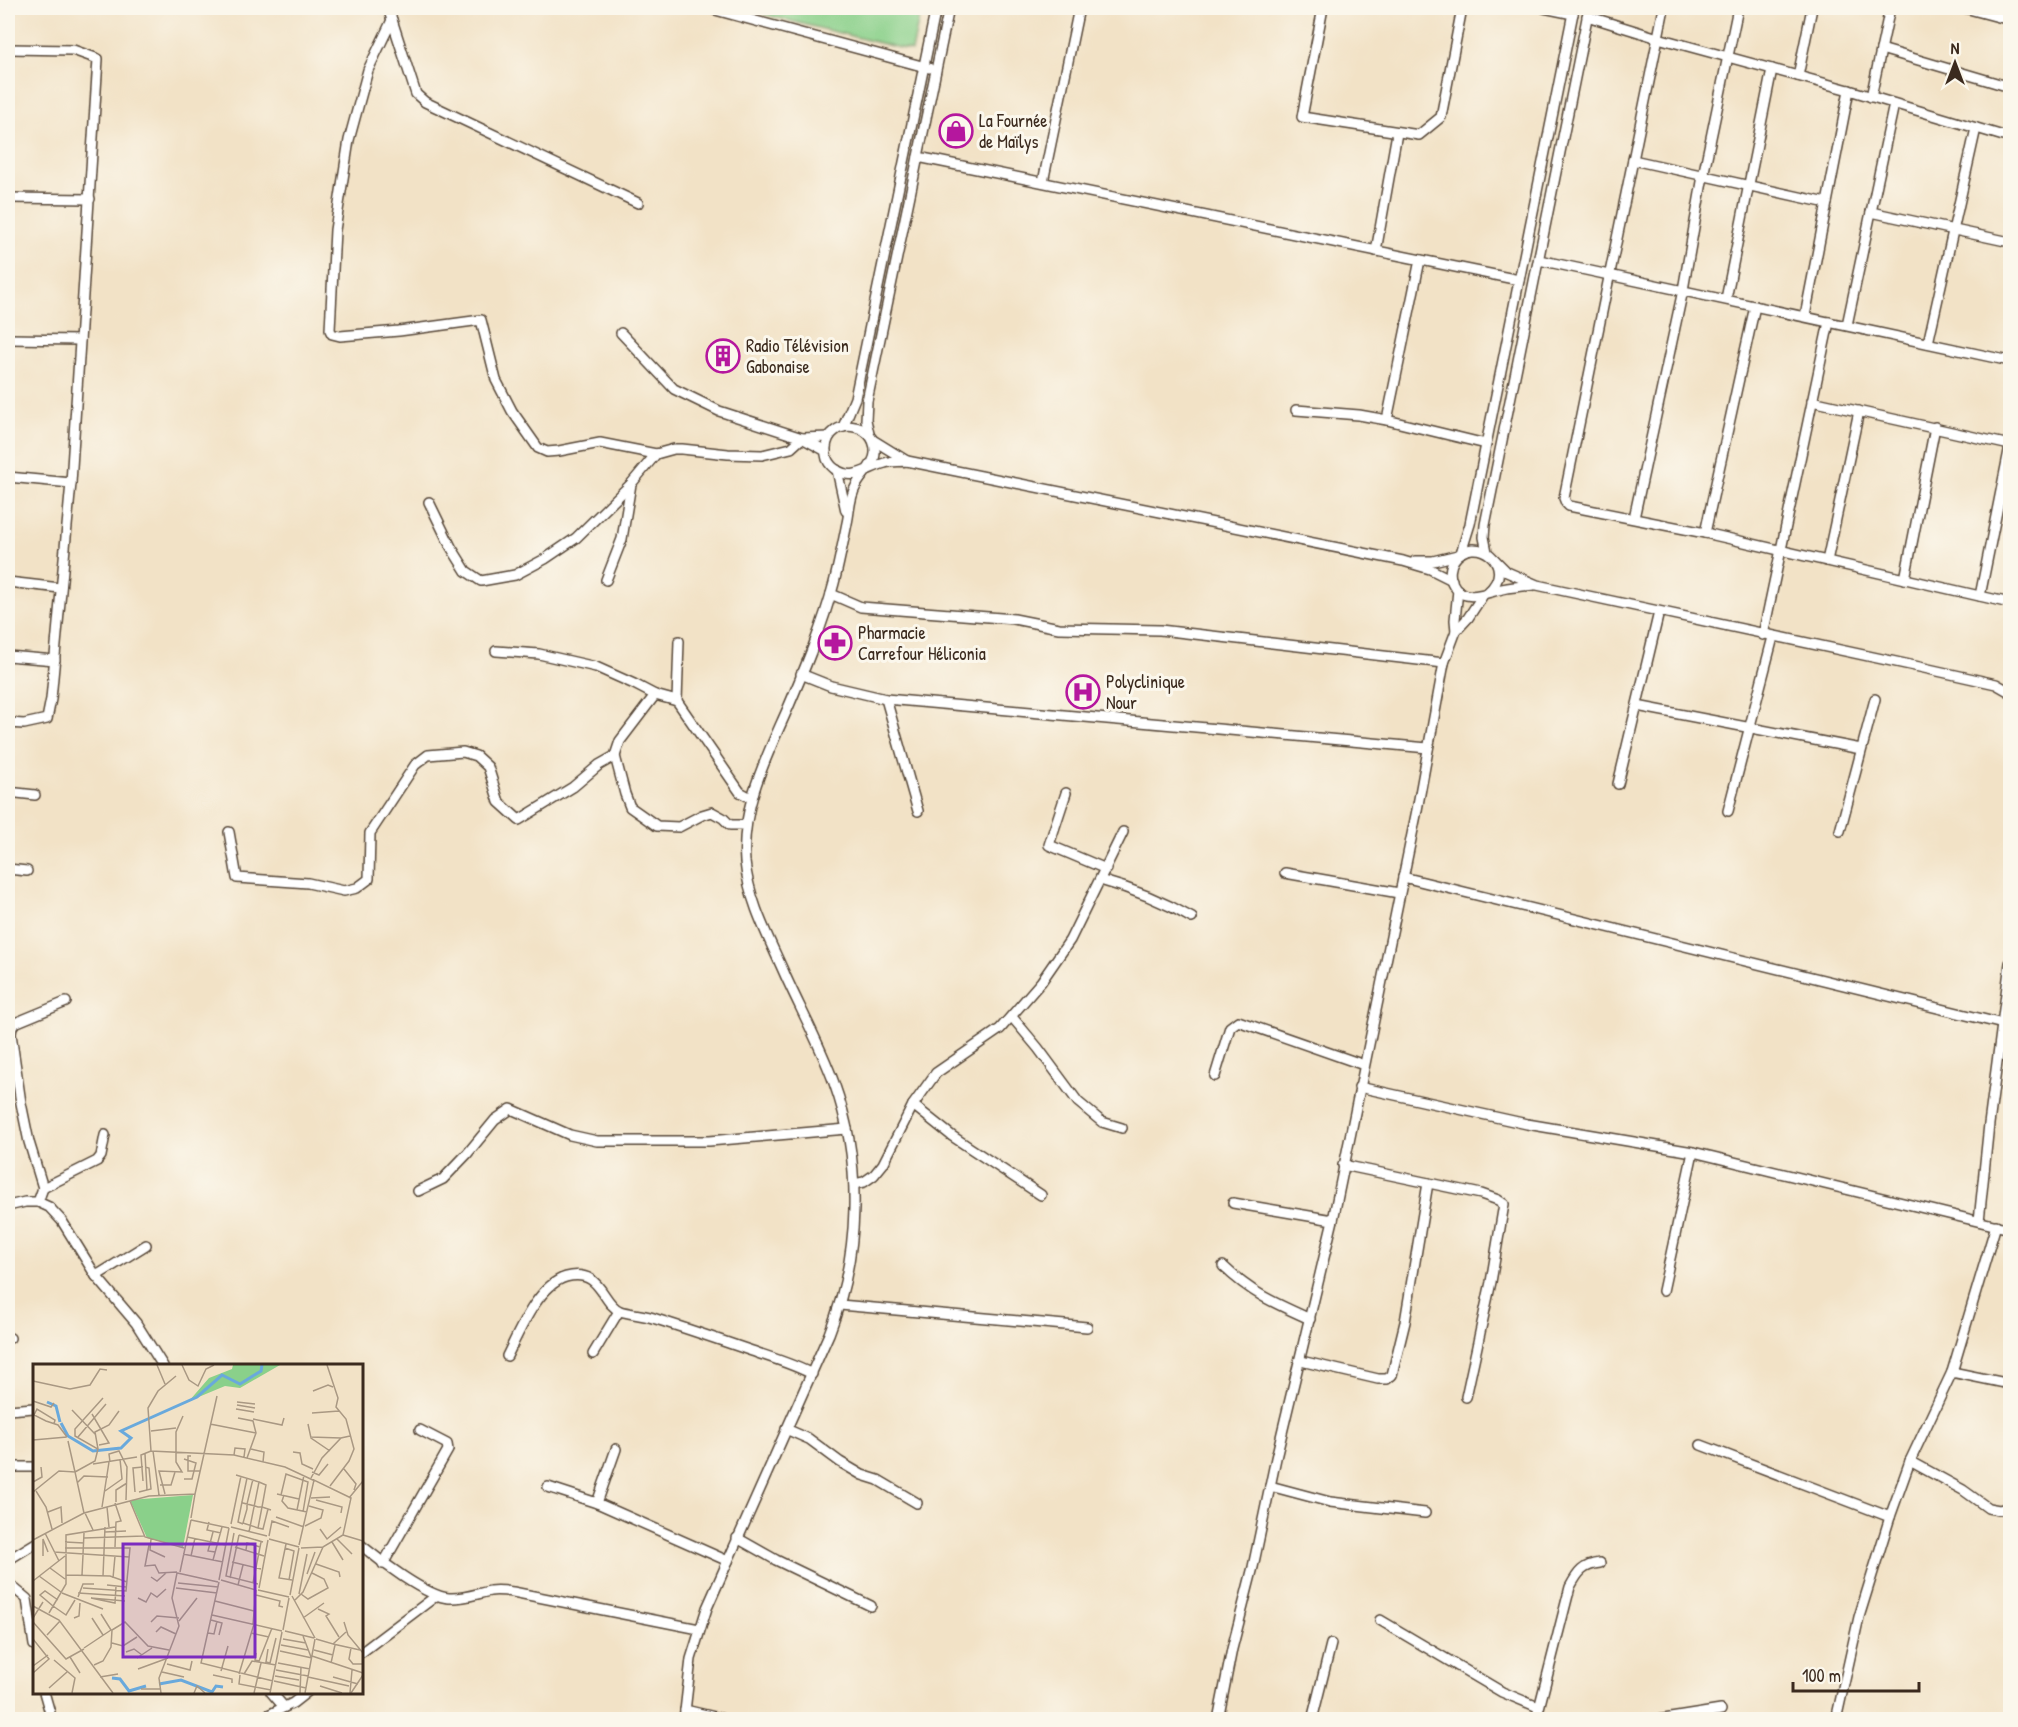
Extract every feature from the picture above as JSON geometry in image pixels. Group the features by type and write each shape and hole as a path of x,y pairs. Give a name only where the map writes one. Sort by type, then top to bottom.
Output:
{"street":[{"path":"393,8 390,14 416,94 425,102 638,203"},
{"path":"708,8 936,70"},
{"path":"843,427 855,398 936,8"},
{"path":"728,1719 684,1715 690,1666 699,1629 737,1538 812,1374 840,1305 851,1251 854,1184 847,1129 832,1077 754,903 745,861 746,825 751,798 831,594 851,495 873,462 875,455 866,420 867,401 949,8"},
{"path":"1043,182 1079,8"},
{"path":"1323,8 1302,117 1419,135 1441,117 1462,8"},
{"path":"1537,585 1503,588 1471,596 1458,590 1452,580 1452,565 1460,554 1470,524 1573,11 1544,8"},
{"path":"1664,8 1564,501 1569,506 1706,533 2010,603"},
{"path":"1634,518 1683,290 1703,176 1738,8"},
{"path":"1798,76 1812,8"},
{"path":"1871,97 1890,8"},
{"path":"1965,8 2010,20"},
{"path":"1486,552 1485,525 1588,12 1658,38 1849,90 2010,138"},
{"path":"392,21 368,70 349,140 335,230 330,330 332,334 340,336 399,331 481,320 496,380 512,411 538,448 547,452 559,452 600,443 656,454 682,449 762,455 791,448 802,438 829,436 843,427 860,427 907,461"},
{"path":"8,49 73,50 98,59 71,483 51,699 47,719 24,724 8,723"},
{"path":"1881,49 2010,87"},
{"path":"1726,299 1772,69"},
{"path":"1805,316 1849,90"},
{"path":"1847,325 1894,104"},
{"path":"1928,343 1976,128"},
{"path":"1376,251 1397,133"},
{"path":"918,157 1519,280"},
{"path":"1633,160 1827,203"},
{"path":"8,198 90,199"},
{"path":"1871,212 2010,242"},
{"path":"1387,420 1420,260"},
{"path":"1539,260 2010,361"},
{"path":"1706,533 1755,306"},
{"path":"1763,635 1829,322"},
{"path":"621,333 674,389 719,411 802,438 826,452"},
{"path":"8,339 80,340"},
{"path":"1812,400 2010,446 1980,596"},
{"path":"1296,410 1359,415 1387,420 1486,444"},
{"path":"1827,561 1859,411"},
{"path":"1905,579 1935,428"},
{"path":"829,436 826,452 829,463 848,475 855,475 885,463 907,461 1403,561 1430,569 1452,580"},
{"path":"429,502 451,548 466,571 482,581 515,575 576,538 631,484 656,454"},
{"path":"837,470 847,522"},
{"path":"8,477 71,483"},
{"path":"606,580 622,539 631,484"},
{"path":"1403,561 1434,561 1475,549 1486,552 1507,572 1537,585 1996,684 2010,692"},
{"path":"1218,1719 1232,1649 1333,1220 1444,663 1456,631 1496,583 1499,572 1495,560"},
{"path":"8,582 60,588"},
{"path":"1456,631 1458,590"},
{"path":"831,594 861,607 1014,620 1059,628 1160,630 1444,663"},
{"path":"1618,784 1659,612"},
{"path":"1728,811 1773,637"},
{"path":"679,641 677,700 740,792 751,798"},
{"path":"496,651 539,654 596,667 655,695 677,700"},
{"path":"8,656 55,660"},
{"path":"801,674 831,686 886,699 1428,748"},
{"path":"1996,684 2010,682"},
{"path":"655,695 620,741 615,756 630,807 657,826 679,827 712,812 730,825 746,825"},
{"path":"886,699 918,811"},
{"path":"1840,831 1875,699"},
{"path":"1637,706 1861,749"},
{"path":"229,832 237,878 308,884 344,891 357,888 369,879 370,833 415,765 428,755 463,752 476,756 488,767 499,801 519,820 573,787 598,765 615,756"},
{"path":"8,792 35,795"},
{"path":"1066,793 1049,845 1106,869"},
{"path":"854,1184 864,1182 883,1164 913,1106 936,1073 1000,1029 1056,963 1070,940 1123,832"},
{"path":"8,869 27,871"},
{"path":"1285,873 1399,893"},
{"path":"1403,877 2005,1029"},
{"path":"1100,880 1172,906 1192,918"},
{"path":"1979,1221 2005,1029 2010,963"},
{"path":"38,1202 43,1188 29,1142 11,1034 15,1023 66,1002"},
{"path":"1012,1017 1078,1102 1102,1122 1122,1128"},
{"path":"1215,1076 1230,1027 1238,1021 1364,1065"},
{"path":"1359,1087 1527,1124 1693,1152 2010,1228"},
{"path":"913,1106 952,1136 1041,1195"},
{"path":"418,1191 443,1179 495,1119 511,1109 570,1135 597,1141 709,1141 847,1129"},
{"path":"43,1188 98,1161 105,1135"},
{"path":"1663,1291 1693,1152"},
{"path":"1343,1165 1481,1194 1504,1204 1493,1271 1466,1397"},
{"path":"1301,1360 1378,1379 1387,1379 1392,1375 1405,1322 1428,1183"},
{"path":"8,1206 38,1202 49,1207 62,1221 96,1276 136,1323 162,1364"},
{"path":"1233,1203 1333,1220"},
{"path":"1836,1719 1859,1617 1890,1517 1910,1461 1952,1372 1996,1225"},
{"path":"96,1276 146,1245"},
{"path":"1223,1266 1240,1283 1264,1299 1310,1319"},
{"path":"507,1356 528,1313 551,1287 565,1278 590,1278 619,1311 651,1317 691,1330 812,1374"},
{"path":"840,1305 1087,1327"},
{"path":"593,1354 619,1311"},
{"path":"1952,1372 2010,1384"},
{"path":"8,1410 33,1408"},
{"path":"786,1429 809,1439 862,1475 878,1480 917,1503"},
{"path":"383,1564 447,1455 447,1444 420,1430"},
{"path":"1701,1445 1890,1517"},
{"path":"597,1503 616,1449"},
{"path":"1910,1461 1963,1490 1988,1508 1999,1510 2010,1507"},
{"path":"8,1467 33,1467"},
{"path":"1270,1486 1330,1502 1425,1513"},
{"path":"548,1487 597,1503 728,1561"},
{"path":"737,1538 776,1560 871,1606"},
{"path":"8,1560 33,1545"},
{"path":"363,1547 383,1564 436,1596 447,1598 471,1596 492,1590 513,1592 699,1629"},
{"path":"1536,1719 1570,1587 1579,1571 1585,1566 1600,1563"},
{"path":"8,1583 27,1599 33,1638"},
{"path":"363,1651 436,1596"},
{"path":"1380,1620 1502,1692 1538,1707"},
{"path":"1312,1719 1331,1644"},
{"path":"45,1694 52,1719"},
{"path":"273,1694 284,1707"},
{"path":"258,1719 284,1707 304,1694"},
{"path":"1658,1719 1722,1710"}],"green space":[{"path":"738,8 921,8 912,51"}],"place":[{"name":"La Fournée de Maïlys","path":"956,131"},
{"name":"Radio Télévision Gabonaise","path":"723,356"},
{"name":"Pharmacie Carrefour Héliconia","path":"835,643"},
{"name":"Polyclinique Nour","path":"1083,692"}]}
